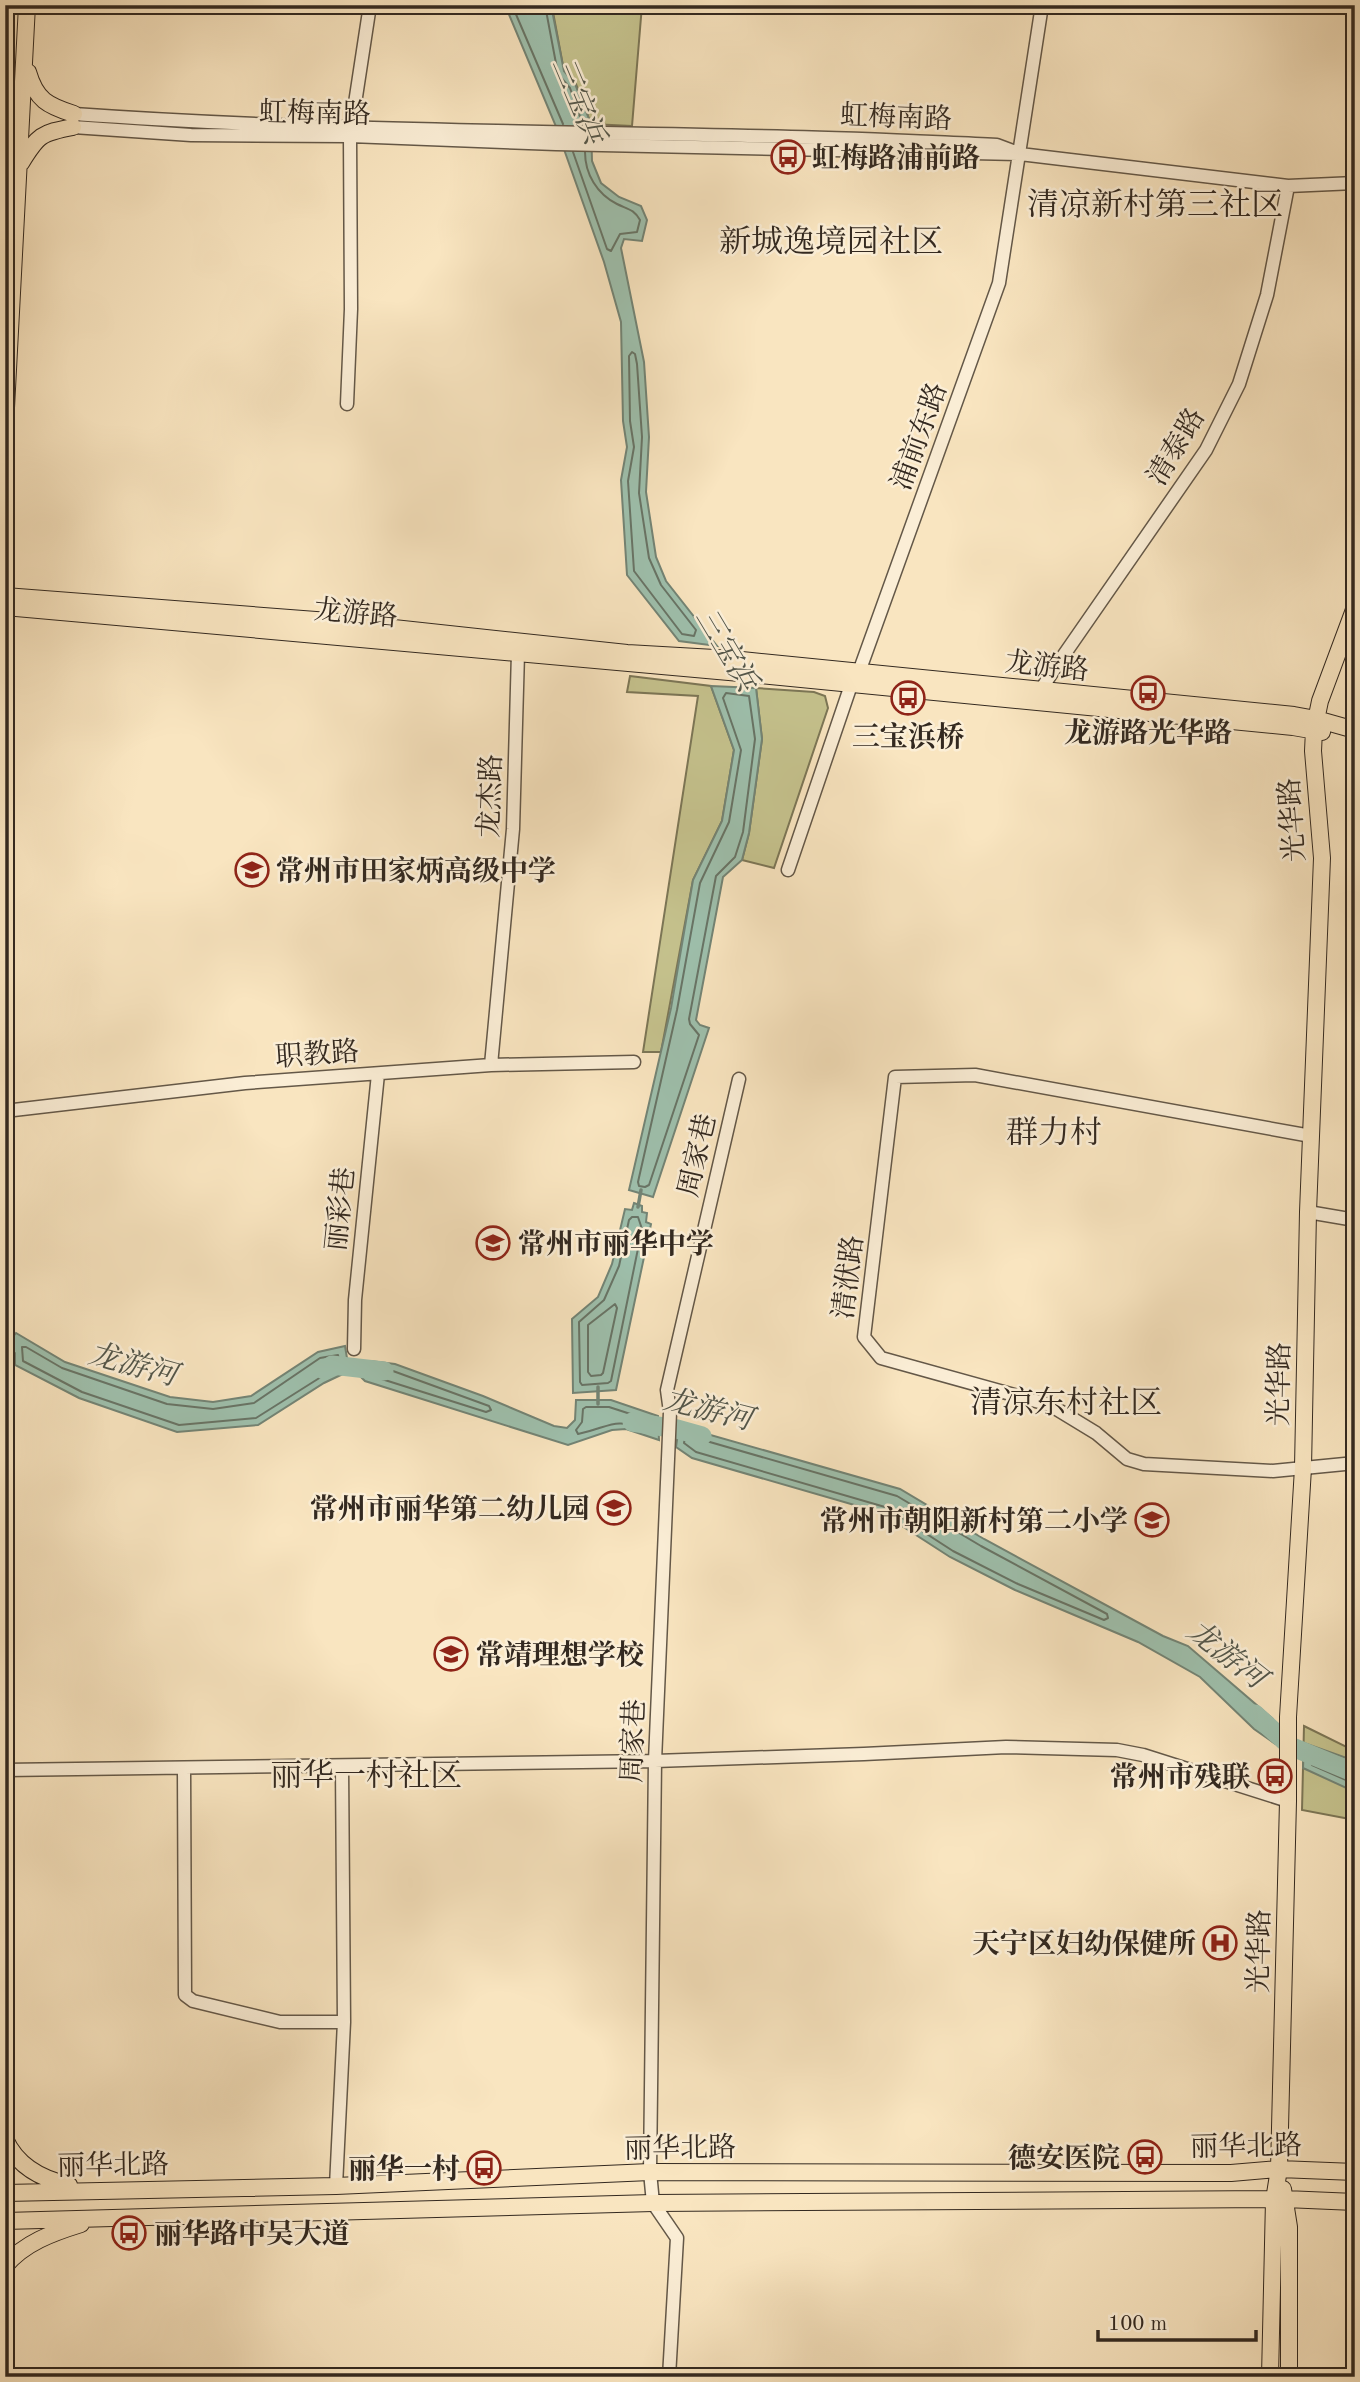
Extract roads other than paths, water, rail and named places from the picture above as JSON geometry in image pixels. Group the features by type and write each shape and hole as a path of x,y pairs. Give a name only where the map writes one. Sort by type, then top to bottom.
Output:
{"main road":[{"path":"19,5 26,35"},
{"path":"5,427 27,5"},
{"path":"25,64 31,83 41,100 74,121"},
{"path":"20,165 36,139 74,121"},
{"path":"5,274 14,248"},
{"name":"龙游路","path":"5,596 329,621 698,663"},
{"name":"龙游路","path":"5,607 518,653 736,666 1355,730"},
{"name":"光华路","path":"1270,2377 1279,2200 1288,1717 1303,1468 1308,1212 1322,858 1313,751 1320,701 1355,607"},
{"name":"龙游路","path":"1315,724 1355,741"},
{"path":"5,2139 10,2151 26,2167 49,2181 95,2190"},
{"name":"丽华北路","path":"5,2193 337,2186 650,2172 1231,2173 1279,2169 1355,2172"},
{"name":"光华路","path":"1279,2200 1289,2227 1289,2377"},
{"name":"丽华北路","path":"5,2221 653,2203 1279,2200 1355,2202"},
{"path":"5,2266 22,2248 56,2231 101,2218"}],"street":[{"path":"347,404 351,309 351,132 370,5"},
{"name":"浦前东路","path":"788,870 999,283 1042,5"},
{"name":"虹梅南路","path":"74,121 191,135 548,132 603,139 1020,154 1289,186 1355,183"},
{"name":"虹梅南路","path":"351,132 556,144 603,139"},
{"name":"清泰路","path":"1039,697 1206,450 1234,393 1267,295 1289,186"},
{"name":"龙杰路","path":"491,1065 513,830 518,653"},
{"name":"职教路","path":"5,1111 245,1083 491,1065 634,1062"},
{"name":"丽彩巷","path":"354,1349 355,1300 378,1074"},
{"name":"清洑路","path":"1311,1136 975,1075 895,1077 864,1337 881,1358 1050,1405 1096,1433 1127,1459 1144,1464 1273,1471 1355,1463"},
{"name":"周家巷","path":"653,2203 650,2172 655,1761 670,1412 667,1390 739,1079"},
{"path":"1308,1212 1355,1220"},
{"path":"5,1770 655,1761 1006,1747 1117,1750 1143,1755 1288,1801"},
{"path":"337,2186 344,2022 342,1766"},
{"path":"184,1769 185,1995 193,2001 279,2022 344,2022"},
{"path":"653,2203 677,2238 669,2377"}],"water":[{"path":"505,5 551,5 564,71 575,84 591,124 592,161 601,183 619,197 641,206 647,220 642,241 624,239 621,248 644,362 649,437 646,492 656,557 666,581 717,646 679,641 627,575 621,480 627,447 623,421 621,322 604,262 555,124"},
{"path":"711,686 756,688 762,739 749,833 742,860 723,877 696,1020 700,1025 709,1028 653,1197 629,1190 671,1008 693,880 722,821 734,750"},
{"path":"634,1203 642,1206 642,1212 647,1213 646,1222 651,1224 616,1390 573,1393 572,1319 598,1297 612,1264 625,1209 632,1210"},
{"path":"5,1333 12,1338 16,1333 65,1362 170,1397 213,1402 251,1396 318,1352 345,1346 347,1372 324,1383 258,1425 177,1432 79,1398 15,1365 15,1353 5,1348"},
{"path":"358,1362 395,1364 483,1396 554,1426 567,1428 575,1420 576,1400 611,1400 658,1416 659,1440 626,1429 612,1430 568,1445 365,1381 357,1373"},
{"path":"679,1426 900,1489 984,1539 1163,1636 1188,1646 1273,1719 1274,1743 1254,1729 1200,1677 1138,1642 1015,1590 950,1557 882,1513 692,1458 676,1447"},
{"path":"1304,1743 1355,1761 1355,1792 1303,1768"}],"waterway":[{"name":"三宝浜","path":"638,1207 641,1190"},
{"name":"龙游河","path":"324,1370 332,1365 384,1371"},
{"name":"三宝浜","path":"598,1387 598,1404"},
{"name":"龙游河","path":"632,1422 702,1436"},
{"name":"龙游河","path":"1255,1714 1290,1746 1355,1773"}],"place":[{"name":"虹梅路浦前路","path":"788,157"},
{"name":"龙游路光华路","path":"1148,693"},
{"name":"三宝浜桥","path":"908,698"},
{"name":"常州市田家炳高级中学","path":"252,870"},
{"name":"常州市丽华中学","path":"493,1243"},
{"name":"常州市丽华第二幼儿园","path":"614,1508"},
{"name":"常州市朝阳新村第二小学","path":"1152,1520"},
{"name":"常靖理想学校","path":"451,1654"},
{"name":"常州市残联","path":"1275,1776"},
{"name":"天宁区妇幼保健所","path":"1220,1943"},
{"name":"德安医院","path":"1145,2157"},
{"name":"丽华一村","path":"484,2168"},
{"name":"丽华路中吴大道","path":"129,2233"}],"district":[{"name":"清凉新村第三社区","path":"1155,204"},
{"name":"新城逸境园社区","path":"831,241"},
{"name":"群力村","path":"1054,1132"},
{"name":"清凉东村社区","path":"1066,1402"},
{"name":"丽华一村社区","path":"366,1775"}]}
